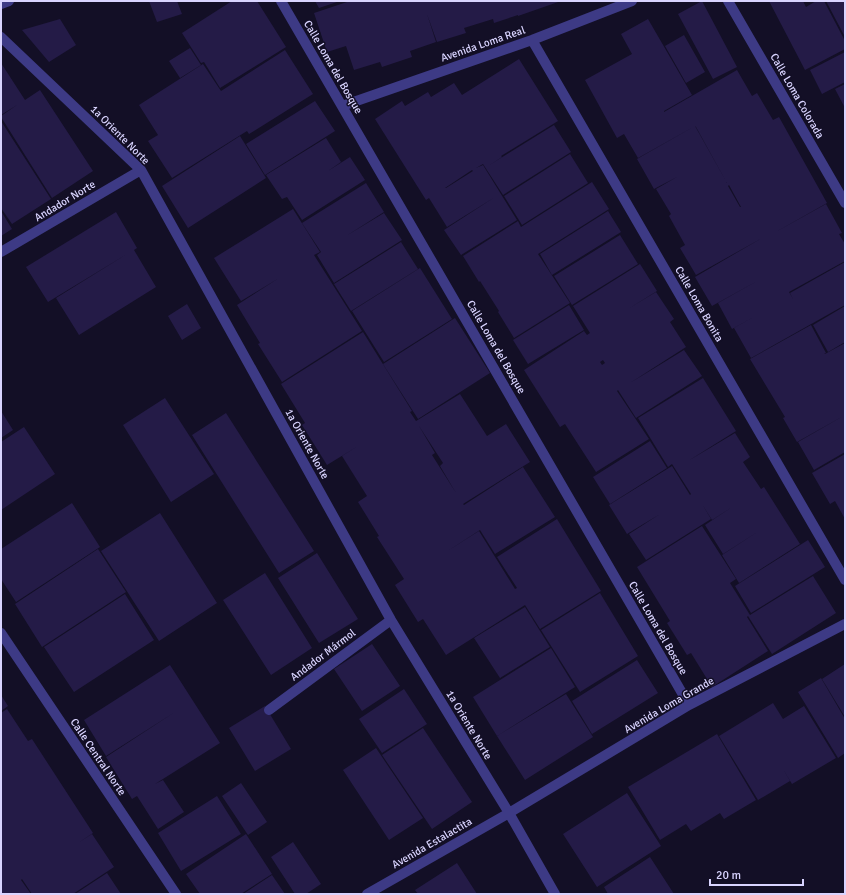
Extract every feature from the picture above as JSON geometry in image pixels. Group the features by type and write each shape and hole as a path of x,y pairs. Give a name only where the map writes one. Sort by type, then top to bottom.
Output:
{"street":[{"path":"1,4 9,1"},
{"name":"Calle Loma del Bosque","path":"281,1 689,705"},
{"name":"Avenida Loma Real","path":"342,106 532,40 632,1"},
{"name":"Calle Loma Colorada","path":"728,1 845,203"},
{"name":"1a Oriente Norte","path":"1,37 141,170 391,620 509,813 555,894"},
{"name":"Calle Loma Bonita","path":"532,40 845,580"},
{"name":"Andador Norte","path":"1,252 141,170"},
{"name":"Andador Mármol","path":"269,710 391,620"},
{"name":"Avenida Loma Grande","path":"509,813 689,705 845,624"},
{"name":"Calle Central Norte","path":"1,633 176,894"},
{"name":"Avenida Estalactita","path":"367,894 509,813"}],"building":[{"path":"149,1 177,1 182,14 157,22"},
{"path":"232,1 257,1 286,47 220,88 204,62 201,63 182,33"},
{"path":"315,1 340,1 319,8"},
{"path":"350,1 561,1 494,23 493,19 464,28 466,33 437,42 427,14 436,42 410,51 412,57 382,67 380,62 354,70 346,46 327,52 314,13"},
{"path":"702,1 737,67 713,79 678,14"},
{"path":"769,1 803,1 806,7 816,1 824,1 845,41 845,49 805,70"},
{"path":"826,1 845,1 845,37"},
{"path":"60,19 76,45 49,62 22,30"},
{"path":"648,19 692,95 664,112 737,70 752,96 757,93 773,120 779,117 827,203 774,233 826,204 842,233 839,234 845,244 845,261 789,292 793,299 790,293 845,262 845,305 751,358 734,328 757,315 732,329 718,303 759,280 712,306 695,277 762,238 696,275 680,248 685,245 669,216 671,214 656,189 677,177 654,189 637,159 695,126 638,158 624,134 617,138 585,80 632,54 621,34","holes":["695,126 696,127 727,183","729,185 741,207 728,186"]},
{"path":"684,35 705,72 686,83 665,46"},
{"path":"190,48 201,65 180,78 169,61"},
{"path":"285,50 313,94 249,134 247,131 172,178 148,141 158,135 139,105 203,64 221,91"},
{"path":"845,52 845,82 822,94 810,70"},
{"path":"519,59 558,121 501,156 502,157 488,166 554,125 571,152 503,195 483,164 476,168 483,165 517,220 461,255 444,230 495,197 447,227 429,198 426,200 375,119 402,101 405,106 428,92 431,97 454,83 462,95","holes":["472,170 473,171 446,188 445,188"]},
{"path":"1,63 25,100 40,90 93,171 52,198 1,117 17,105 1,115"},
{"path":"845,84 845,108 835,89"},
{"path":"315,101 335,131 265,175 246,144"},
{"path":"1,121 51,199 12,224 1,208"},
{"path":"240,136 266,178 188,228 162,186"},
{"path":"326,138 341,162 328,171 350,157 365,180 302,220 287,197 282,199 266,175"},
{"path":"570,154 588,183 522,225 504,196"},
{"path":"592,182 609,209 538,254 570,303 514,338 498,312 499,311 463,256 518,221 521,227"},
{"path":"366,183 384,212 346,236 384,213 402,240 334,283 317,255 321,252 302,223"},
{"path":"293,209 320,252 314,255 362,331 282,382 258,344 260,343 237,305 279,278 241,301 214,258"},
{"path":"1,211 12,229 1,236"},
{"path":"608,211 621,232 552,275 540,254"},
{"path":"116,212 137,248 134,250 156,287 79,335 56,298 127,254 48,302 26,267"},
{"path":"620,235 638,264 572,305 554,276"},
{"path":"401,242 418,269 351,311 334,284"},
{"path":"640,264 657,291 628,309 656,292 674,319 670,322 686,347 630,383 684,350 702,376 636,418 618,390 617,391 649,439 596,472 565,424 560,427 524,370 584,331 587,335 590,333 573,306","holes":["603,360 605,363 602,365 600,362"]},
{"path":"420,268 452,319 384,362 352,311"},
{"path":"187,304 201,328 182,340 168,316"},
{"path":"569,305 584,330 528,364 513,340"},
{"path":"845,306 845,342 828,352 813,325"},
{"path":"455,318 490,373 418,419 383,364"},
{"path":"811,325 826,353 824,354 825,354 845,343 845,415 797,442 783,418 785,417 750,359"},
{"path":"363,332 412,411 410,412 416,421 460,394 487,436 506,424 530,462 463,504 464,505 523,467 555,517 495,554 480,530 446,552 479,531 515,589 517,588 497,557 557,519 601,591 540,629 525,605 446,655 423,619 418,622 395,585 404,579 377,537 379,536 358,502 367,496 342,456 358,446 327,465 302,425 305,423 281,384","holes":["419,426 443,463 440,466 456,493 432,455 435,453"]},
{"path":"703,378 736,431 688,461 735,433 750,457 743,462 761,489 764,487 800,544 739,583 722,555 759,531 723,554 705,525 732,507 712,520 702,504 711,519 646,560 629,534 660,514 627,534 609,505 672,466 690,495 691,494 672,464 668,467 638,418"},
{"path":"165,398 214,474 171,502 123,425"},
{"path":"1,411 13,430 1,438"},
{"path":"226,413 314,551 279,573 192,435"},
{"path":"845,415 845,452 814,470 798,442"},
{"path":"24,427 55,474 1,510 1,442"},
{"path":"650,441 667,468 610,504 593,477"},
{"path":"845,454 845,519 835,501 830,504 812,473"},
{"path":"72,503 100,547 16,602 1,579 1,549"},
{"path":"160,513 217,603 159,641 101,551"},
{"path":"702,526 736,579 730,583 750,615 813,576 836,613 772,654 748,616 747,617 768,651 712,687 691,653 687,655 667,623 670,621 637,567"},
{"path":"808,540 825,567 751,613 735,586"},
{"path":"98,549 126,592 42,647 15,604"},
{"path":"317,553 358,619 319,643 278,578"},
{"path":"265,573 312,648 271,675 223,600"},
{"path":"600,593 638,656 580,692 541,630"},
{"path":"125,594 154,640 74,692 44,647"},
{"path":"525,607 550,647 500,678 474,638"},
{"path":"372,644 400,686 362,711 334,669"},
{"path":"551,648 575,687 497,736 473,697"},
{"path":"637,660 658,693 592,734 572,701"},
{"path":"845,664 845,717 822,679"},
{"path":"170,665 220,743 155,784 163,780 184,812 158,829 137,796 132,799 106,757 175,712 106,756 84,720"},
{"path":"821,678 845,719 845,753 838,758 798,692"},
{"path":"404,689 427,724 382,753 359,719"},
{"path":"566,694 593,737 525,780 497,736"},
{"path":"1,695 8,706 1,711"},
{"path":"773,703 783,719 804,706 836,758 792,784 783,769 790,781 758,800 719,736"},
{"path":"265,706 291,749 255,771 229,728"},
{"path":"7,709 28,741 32,739 93,833 78,843 92,834 114,867 73,894 32,894 22,879 21,880 31,894 1,894 1,713"},
{"path":"423,728 472,802 432,829 382,755"},
{"path":"717,734 756,800 724,819 720,813 691,831 686,824 660,840 628,787"},
{"path":"376,748 423,818 389,840 343,770"},
{"path":"241,783 267,822 248,835 222,796"},
{"path":"627,793 661,846 597,887 563,834"},
{"path":"217,796 241,834 181,871 158,833"},
{"path":"246,834 272,874 241,894 200,894 186,874"},
{"path":"293,842 321,884 306,894 295,894 271,857"},
{"path":"650,857 674,894 608,894 604,887"},
{"path":"457,863 477,894 418,894 415,890"},
{"path":"107,873 121,894 75,894"},
{"path":"272,875 285,894 243,894"}]}
